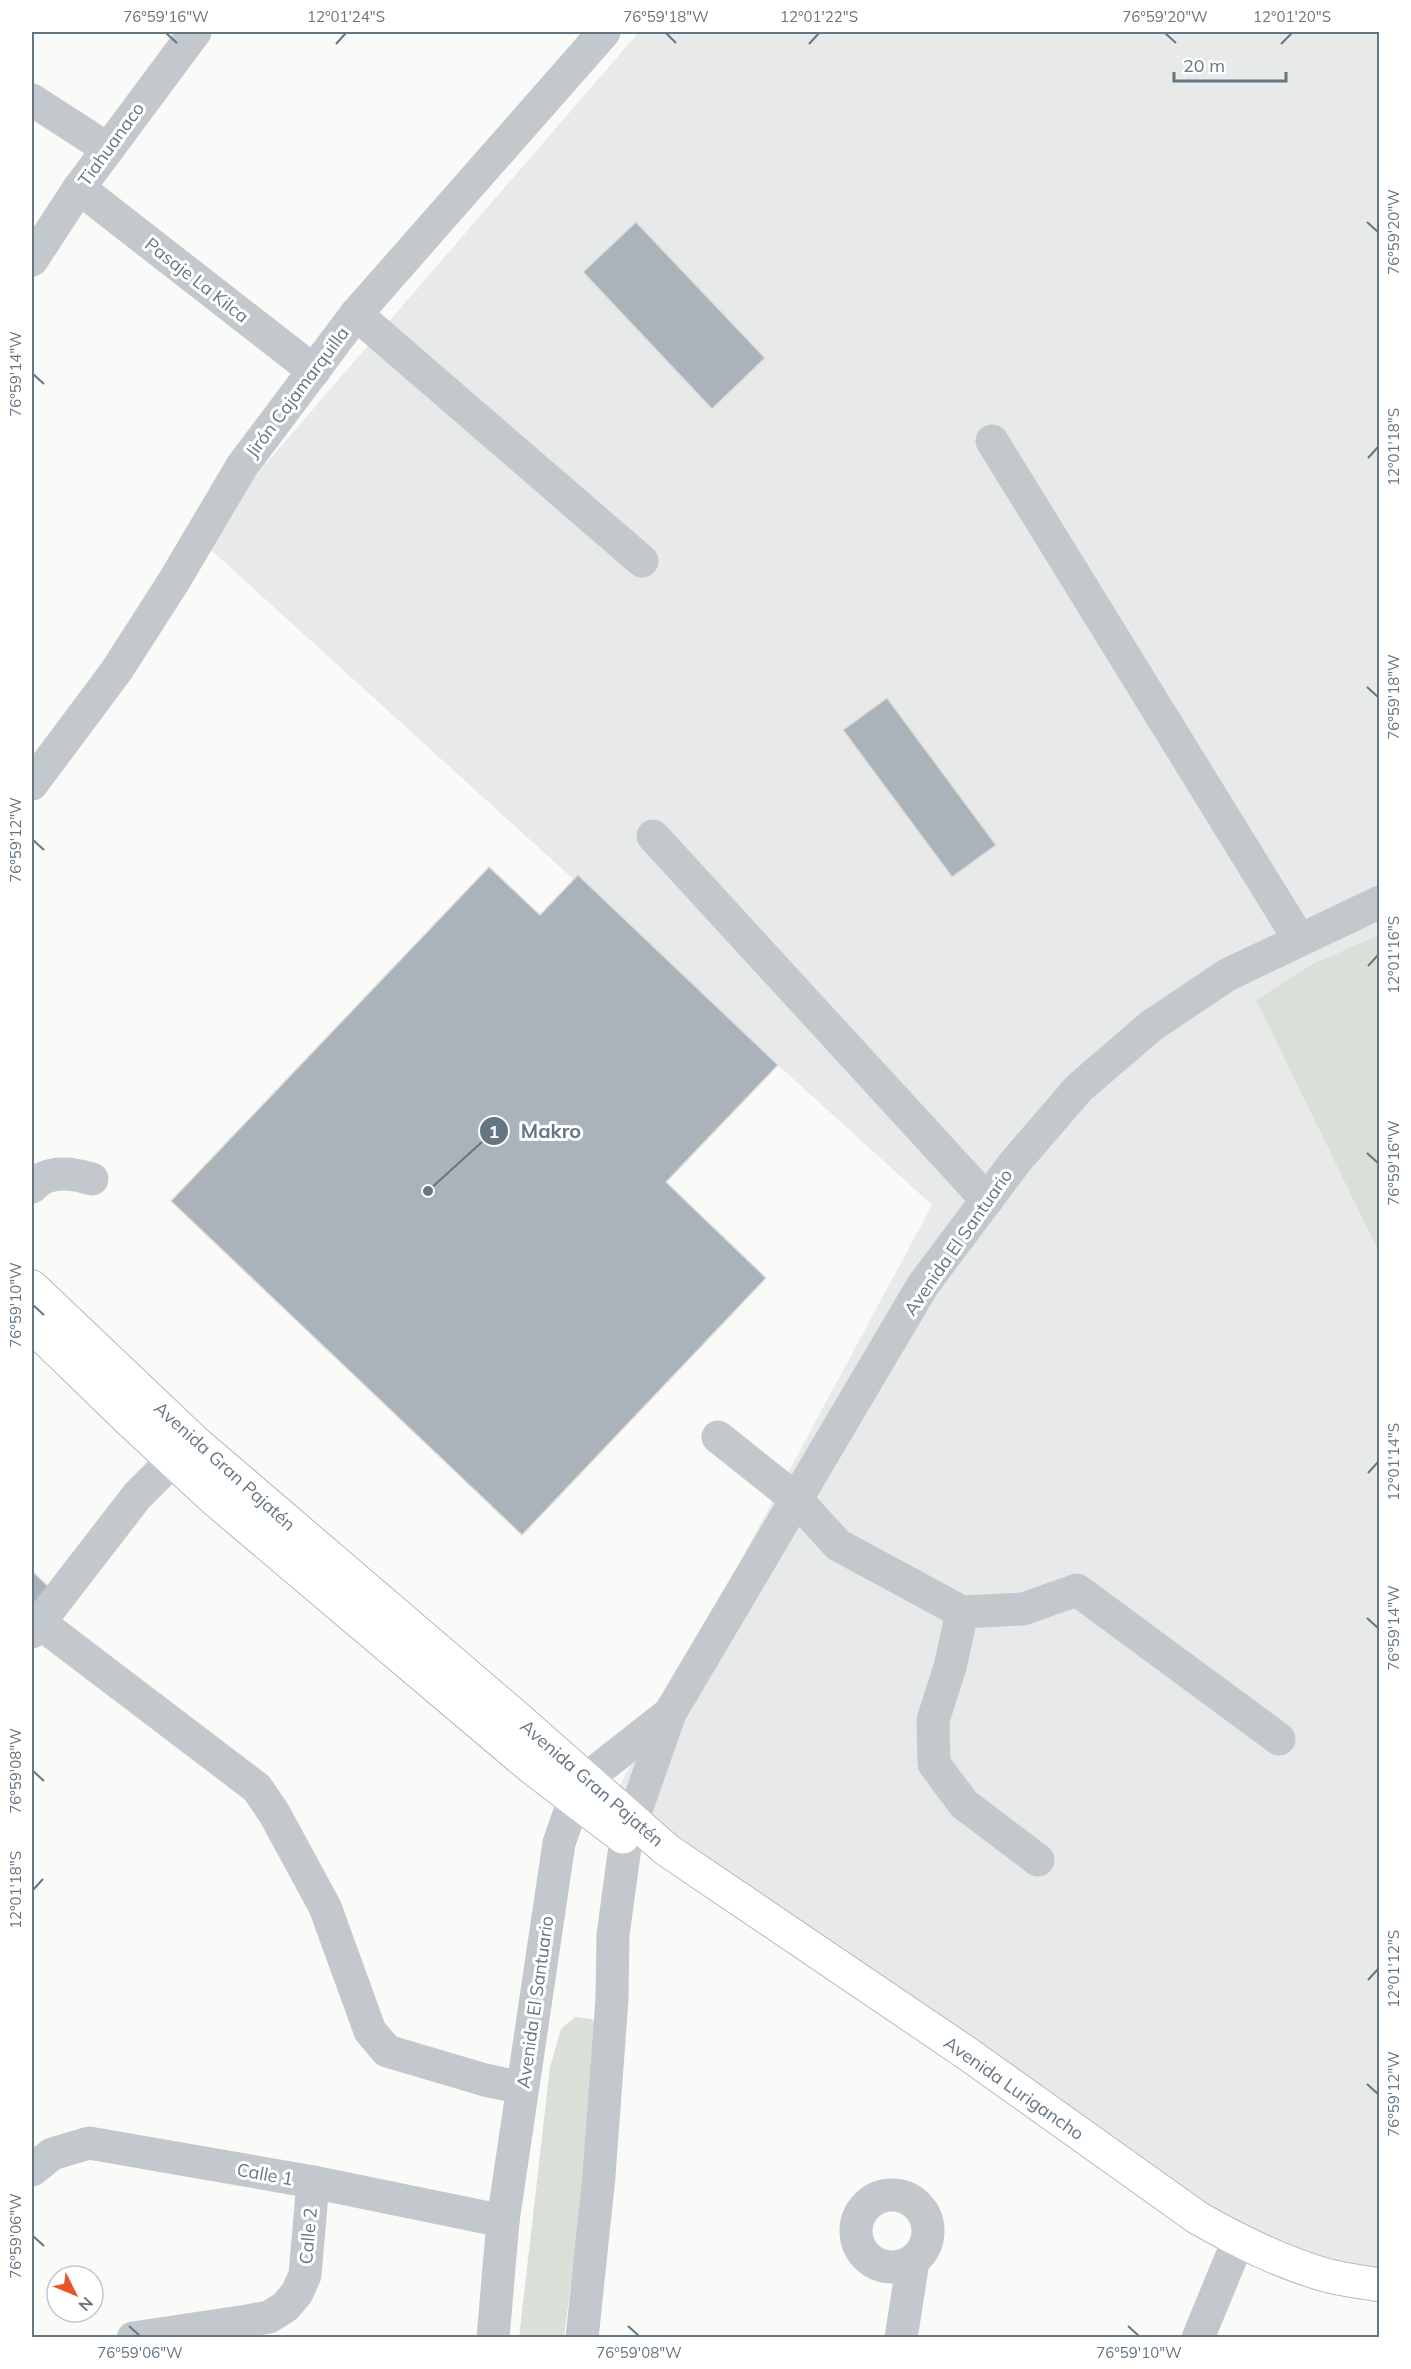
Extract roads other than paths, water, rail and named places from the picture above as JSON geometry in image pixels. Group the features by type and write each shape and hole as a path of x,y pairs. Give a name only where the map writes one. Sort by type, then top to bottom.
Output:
{"main road":[{"name":"Avenida Gran Pajatén","path":"32,1287 194,1441 515,1716 580,1790"},
{"name":"Avenida Gran Pajatén","path":"32,1326 172,1461 443,1694 580,1790 630,1829 668,1850"},
{"name":"Avenida Lurigancho","path":"668,1850 966,2052 1198,2218 1238,2241 1279,2259 1330,2276 1380,2285"}],"street":[{"name":"Tiahuanaco","path":"32,260 79,188 195,32"},
{"name":"Jirón Cajamarquilla","path":"32,784 117,670 174,582 242,466 356,314 604,32"},
{"path":"32,100 108,149"},
{"name":"Pasaje La Kilca","path":"79,188 314,371"},
{"path":"356,314 642,561"},
{"path":"992,441 1299,939"},
{"path":"653,836 987,1200"},
{"name":"Avenida El Santuario","path":"582,2337 601,2153 612,1999 613,1935 630,1829 670,1713 923,1285 1016,1161 1079,1088 1151,1026 1227,975 1380,902"},
{"path":"32,1187 36,1181 59,1173 92,1179"},
{"path":"717,1437 797,1500 838,1545 962,1612 1023,1609 1077,1590 1279,1739"},
{"path":"172,1461 136,1496 36,1627 257,1788 274,1813 325,1907 370,2031 379,2044 387,2051 485,2080 522,2088"},
{"path":"962,1612 950,1667 933,1720 934,1764 964,1804 1038,1860"},
{"name":"Avenida El Santuario","path":"493,2337 503,2221 559,1843 580,1790 670,1713"},
{"name":"Calle 1","path":"32,2170 52,2154 89,2142 313,2182 503,2221"},
{"name":"Calle 2","path":"133,2337 269,2317 285,2307 297,2293 305,2275 313,2182"},
{"path":"1198,2337 1238,2241"},
{"path":"901,2337 913,2261"}],"place":[{"name":"Makro","path":"428,1191"}]}
